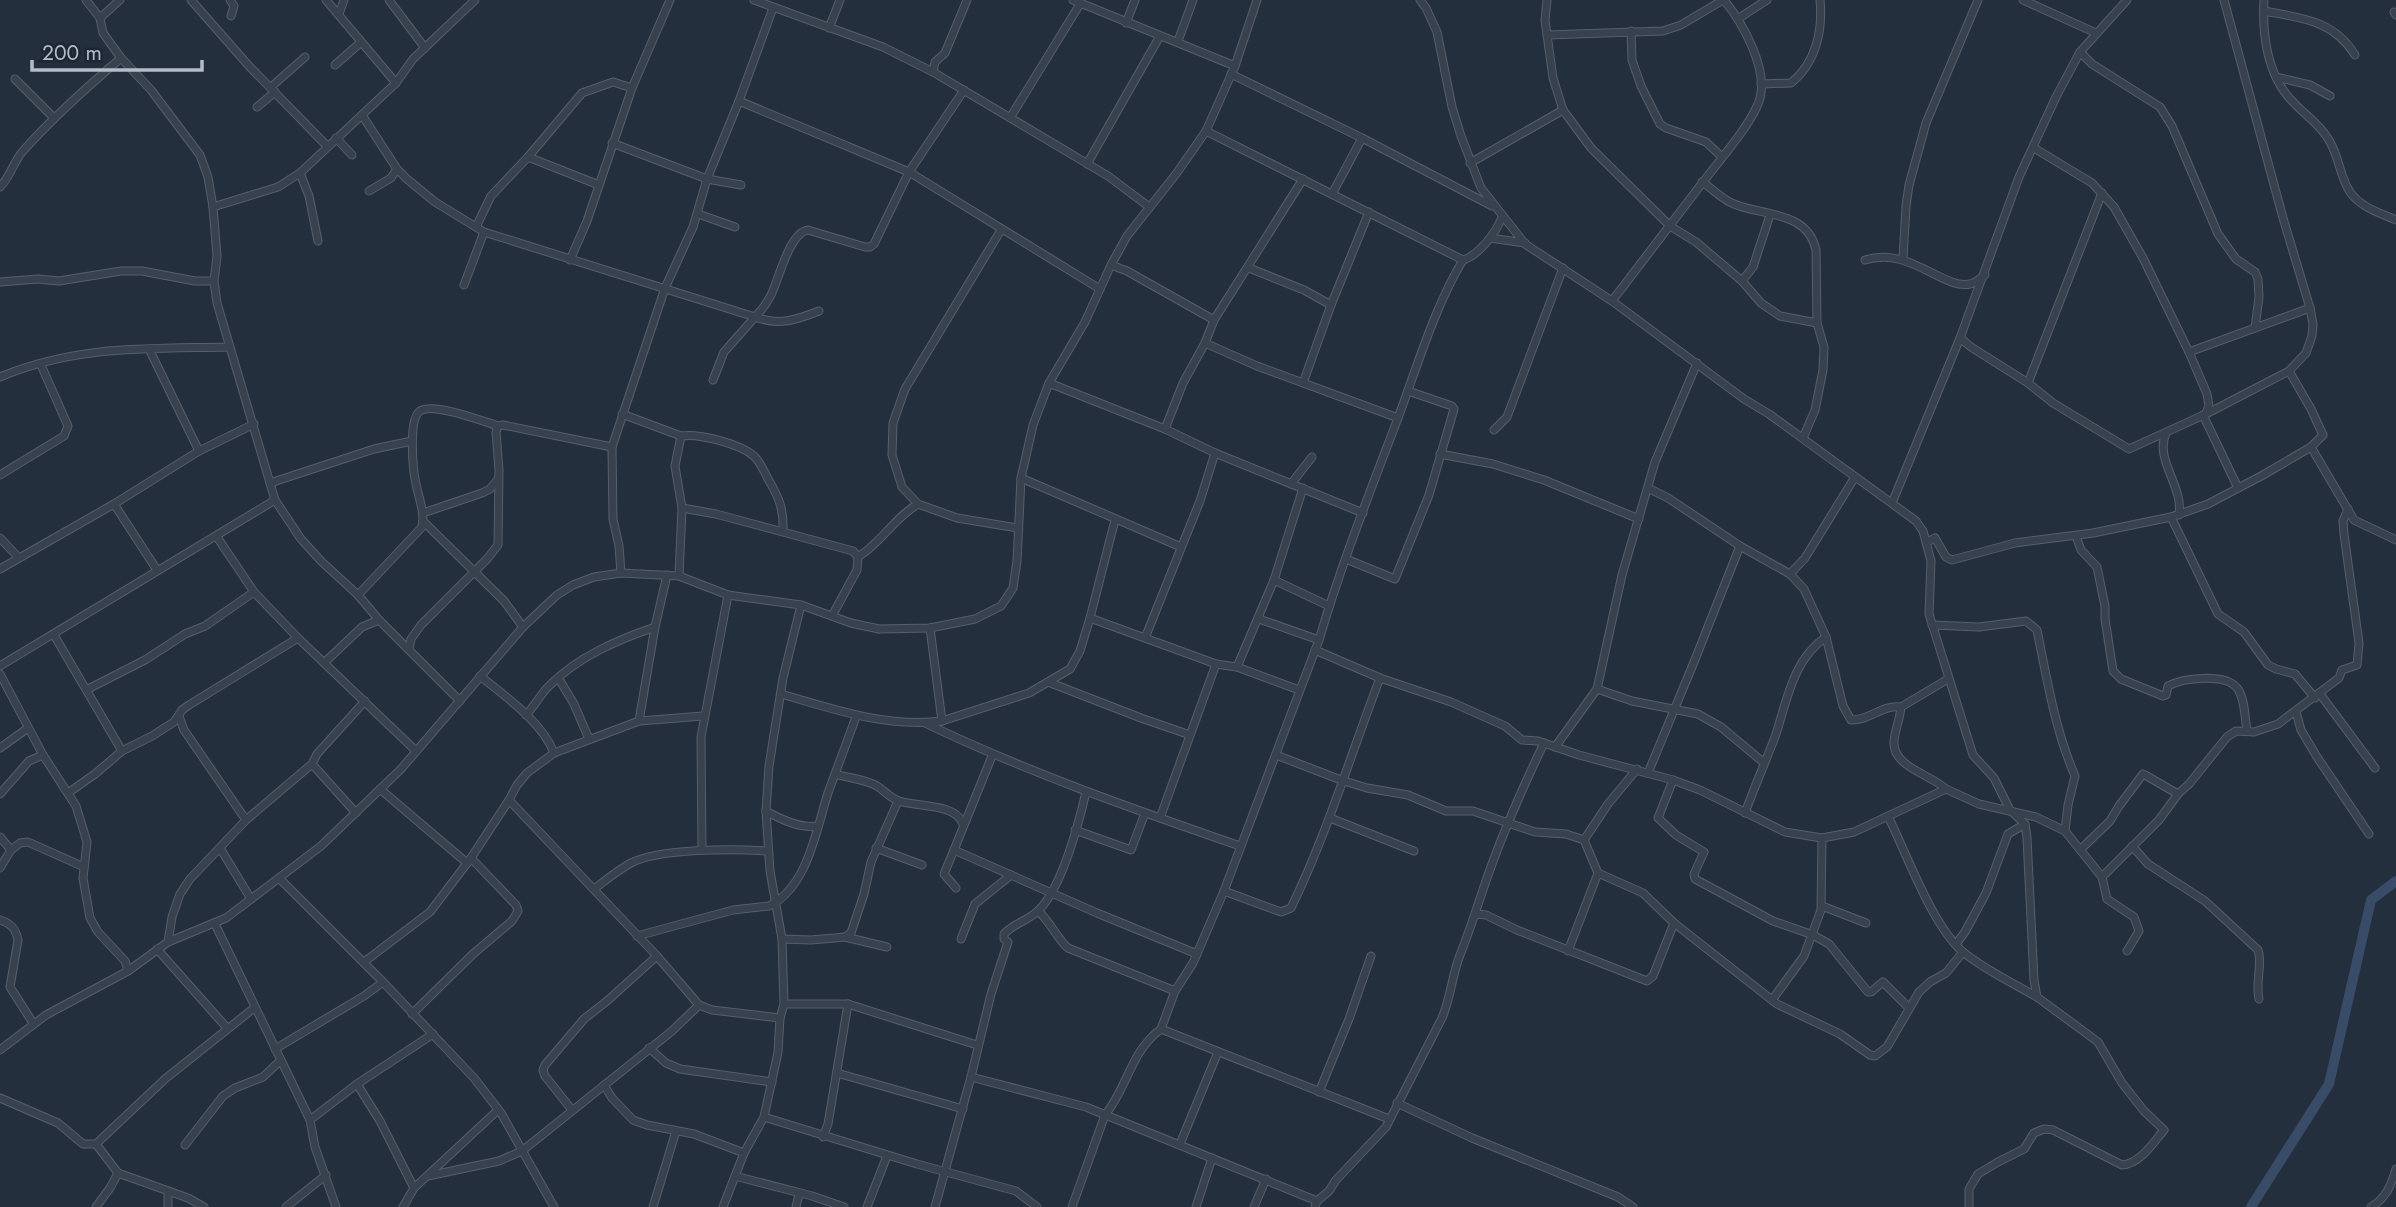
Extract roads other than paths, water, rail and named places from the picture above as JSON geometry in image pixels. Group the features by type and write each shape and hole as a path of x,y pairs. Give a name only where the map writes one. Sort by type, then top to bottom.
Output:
{"street":[{"path":"86,0 100,19 103,33 121,58 151,90 193,144 208,177 217,256 214,281 217,303 275,500 301,539 460,701"},
{"path":"100,19 120,0"},
{"path":"191,0 248,66 327,146"},
{"path":"230,0 234,6 231,16"},
{"path":"326,0 396,82"},
{"path":"338,14 344,0"},
{"path":"389,0 425,48"},
{"path":"213,207 278,187 300,173 396,82 413,59 475,0"},
{"path":"570,260 587,221 632,88 670,0"},
{"path":"754,0 883,47 933,72 1087,164 1148,206"},
{"path":"829,27 840,0"},
{"path":"933,72 935,62 945,53 967,0"},
{"path":"1126,23 1135,0"},
{"path":"1178,41 1193,0"},
{"path":"0,1051 33,1023 128,971 168,942 215,924 280,879 321,846 401,769 523,627 557,595 573,585 594,577 621,573 679,576 728,595 801,605 851,623 879,629 929,628 975,619 1001,606 1013,588 1021,478 1033,425 1049,383 1085,322 1126,236 1176,174 1206,131 1235,66 1257,0"},
{"path":"1420,0 1437,32 1452,107 1481,188 1525,244 1612,301 1916,521 1927,542 1931,561 1929,614 1973,755 1994,778 2010,810 2025,824 2037,997"},
{"path":"1547,0 1545,20 1553,78 1563,110 1604,163 1670,226 1696,242 1742,281 1761,303 1780,316 1817,323"},
{"path":"1547,35 1674,29 1723,0 1739,19 1756,58 1761,84 1761,96 1756,108 1612,301"},
{"path":"1739,19 1767,0"},
{"path":"1761,84 1791,83 1805,69 1817,46 1820,0"},
{"path":"1903,259 1906,206 1922,135 1978,0"},
{"path":"2022,0 2096,33"},
{"path":"1892,503 1961,338 2017,182 2035,148 2056,97 2080,52 2127,0"},
{"path":"1961,338 2124,448 2133,448 2205,414 2289,371 2301,360 2308,346 2313,324 2310,308 2224,0"},
{"path":"2264,0 2264,36 2276,77 2285,93 2317,124 2329,140 2349,191 2372,210 2396,220"},
{"path":"1010,118 1077,2 1235,66"},
{"path":"621,573 613,520 612,447 665,288 698,214 707,179 773,8"},
{"path":"2263,12 2308,19 2336,31 2355,55"},
{"path":"1631,31 1632,60 1641,86 1660,124 1706,142 1722,157"},
{"path":"1087,164 1160,36"},
{"path":"335,65 360,43"},
{"path":"2080,52 2092,64 2160,107 2172,126 2218,234 2235,259 2255,272 2259,297 2255,328"},
{"path":"257,107 305,57"},
{"path":"0,187 11,176 23,151 54,118 121,58"},
{"path":"1231,75 1362,138 1496,208"},
{"path":"2276,77 2310,85 2330,96"},
{"path":"15,79 54,118"},
{"path":"464,285 491,196 528,158 582,93 613,82 632,88"},
{"path":"713,380 724,352 772,293 797,236 802,231 808,230 870,247 909,172 964,90"},
{"path":"739,101 909,172 1100,289"},
{"path":"1471,163 1563,110"},
{"path":"362,114 397,169 435,202 480,230 773,322 785,322 818,312"},
{"path":"1206,131 1463,260 1471,258 1490,238 1502,217"},
{"path":"336,138 352,155"},
{"path":"1332,194 1362,138"},
{"path":"612,143 707,179 741,185"},
{"path":"2035,148 2077,173 2102,193 2114,207 2143,258 2189,352 2207,394 2209,406 2205,414"},
{"path":"528,158 599,185"},
{"path":"369,191 391,178 397,169"},
{"path":"300,173 309,196 318,240"},
{"path":"1165,429 1183,383 1214,320 1303,179"},
{"path":"1702,182 1734,204 1797,222 1813,239 1816,250 1817,323 1824,347 1823,370 1815,410 1802,438"},
{"path":"2028,383 2102,193"},
{"path":"1303,383 1368,212"},
{"path":"698,214 735,227"},
{"path":"1742,281 1754,267 1770,215"},
{"path":"1001,230 905,389 893,423 892,455 902,487 918,504 957,518 1018,528"},
{"path":"1490,238 1525,244"},
{"path":"1865,260 1883,256 1903,259 1951,281 1965,284 1974,283 1984,275"},
{"path":"1072,1207 1105,1115 1143,1044 1161,1029 1175,990 1197,954 1224,891 1319,640 1408,391 1446,291 1463,260"},
{"path":"1111,265 1127,271 1214,320"},
{"path":"1249,268 1304,290 1331,305"},
{"path":"1494,430 1507,417 1563,268"},
{"path":"0,282 38,279 59,281 121,271 142,271 195,281 214,281"},
{"path":"2189,352 2310,308"},
{"path":"1205,343 1257,366 1398,418"},
{"path":"0,377 67,355 98,351 229,347"},
{"path":"149,349 199,451"},
{"path":"1555,747 1597,689 1622,575 1655,462 1697,363"},
{"path":"1,471 64,436 67,431 68,426 41,365"},
{"path":"1927,542 1935,538 1946,557 1952,560 2015,543 2076,536 2175,516 2238,488 2311,446 2323,435 2289,371"},
{"path":"1049,383 1363,513"},
{"path":"1346,559 1375,573 1395,578 1429,495 1454,409 1408,391"},
{"path":"358,595 420,531 423,517 415,482 412,441 416,415 422,409 469,416 498,426 612,447"},
{"path":"622,414 681,436 702,436 752,454 764,468 778,494 783,511 783,531"},
{"path":"2205,414 2238,488"},
{"path":"0,569 114,504 199,451 254,424"},
{"path":"409,649 411,639 421,625 498,545 498,426"},
{"path":"2166,433 2162,448 2180,499 2175,516 2218,614 2244,632 2268,664 2295,674 2317,696 2375,768"},
{"path":"679,576 682,508 675,466 681,436"},
{"path":"270,483 374,449 412,441"},
{"path":"2311,446 2356,522 2396,540"},
{"path":"1144,638 1200,501 1215,453"},
{"path":"1440,454 1493,464 1544,480 1639,519"},
{"path":"1291,484 1312,457"},
{"path":"1790,574 1804,558 1855,477"},
{"path":"423,517 490,489 499,478"},
{"path":"1021,478 1181,547"},
{"path":"1237,667 1274,580 1303,488"},
{"path":"1648,488 1790,574 1807,592 1826,637 1843,706 1851,720 1863,719 1894,706 1901,707 1948,679"},
{"path":"0,666 275,500"},
{"path":"114,504 157,570"},
{"path":"858,557 918,504"},
{"path":"682,508 783,531 853,551 858,557 857,570 832,616"},
{"path":"2102,877 2159,820 2227,737 2236,731 2257,731 2278,724 2340,678 2341,670 2354,667 2357,663 2359,643 2343,521 2348,509"},
{"path":"423,517 504,601 523,627"},
{"path":"781,694 856,716 923,723 942,721 1029,693 1070,669 1076,660 1090,618 1115,520"},
{"path":"2076,536 2081,550 2097,567 2105,606 2110,665 2116,676 2163,696 2166,695 2168,686 2176,682 2213,678 2224,680 2234,685 2240,693 2247,732"},
{"path":"217,537 254,592 415,751"},
{"path":"0,538 18,557"},
{"path":"1647,772 1740,546"},
{"path":"639,721 667,575"},
{"path":"1274,580 1329,606"},
{"path":"88,689 145,660 185,634 205,626 254,592"},
{"path":"702,850 701,759 704,716 728,595"},
{"path":"723,1207 744,1153 764,1117 778,1052 780,1018 784,1004 782,939 768,851 766,811 769,766 781,694 801,605"},
{"path":"1090,618 1216,664 1237,667 1298,690"},
{"path":"1259,619 1319,640"},
{"path":"325,662 362,627 379,620"},
{"path":"1932,625 1979,627 2025,621 2037,630 2055,718 2075,774 2065,831"},
{"path":"526,715 549,685 607,646 655,627"},
{"path":"929,628 942,721"},
{"path":"54,635 122,751"},
{"path":"1745,813 1797,671 1815,645 1826,637"},
{"path":"68,793 96,774 122,751 174,722 189,705 298,638"},
{"path":"1315,650 1380,678 1451,702 1505,726 1522,740 1544,743 1672,780 1700,790 1785,832 1822,838 1853,832 1946,789"},
{"path":"1160,818 1216,664"},
{"path":"0,674 43,755 68,793 84,830 87,850 83,877 90,918 98,932 125,961 128,971"},
{"path":"480,677 526,715 547,739 554,753"},
{"path":"1224,891 1281,912 1288,911 1330,818 1341,780 1380,678"},
{"path":"559,679 574,704 589,739"},
{"path":"1048,682 1190,735"},
{"path":"1597,689 1632,701 1693,712 1707,718 1763,762"},
{"path":"168,942 172,917 180,894 190,879 246,820 312,764 317,754 365,701"},
{"path":"1901,707 1900,721 1894,738 1896,753 1901,761 1946,789 1979,804 2036,817 2065,831 2102,877 2106,884 2107,899 2135,918 2138,934 2127,951"},
{"path":"2296,712 2301,730 2317,757 2369,834"},
{"path":"179,716 184,730 246,820"},
{"path":"364,962 430,912 469,860 517,785 527,773 554,753 639,721 704,716"},
{"path":"637,936 716,914 776,903 796,881 809,855 856,716"},
{"path":"923,723 992,756 1240,846"},
{"path":"0,748 28,728"},
{"path":"971,1077 1072,1102 1266,1179 1316,1204 1386,1127 1448,1004 1459,958 1476,915 1486,878 1507,823 1544,743"},
{"path":"0,794 29,761 43,755"},
{"path":"1276,755 1341,780 1408,796 1446,811 1468,810 1535,832 1573,835 1584,841 1598,873 1636,889 1674,923 1772,1000 1840,1034 1875,1056 1888,1047 1919,992 1946,973 1963,952"},
{"path":"956,888 944,874 992,756"},
{"path":"312,764 356,813"},
{"path":"1584,841 1607,806 1637,769"},
{"path":"835,774 878,786 898,801 931,805 952,812 961,819 963,825"},
{"path":"2081,849 2110,821 2144,775 2178,794"},
{"path":"1672,780 1658,818 1676,835 1704,852 1694,874 1695,879 1773,921 1813,935 1829,944 1868,992 1884,982 1909,1008"},
{"path":"380,789 469,860 516,905 518,911 512,921 473,954 412,1014"},
{"path":"935,1207 971,1077 977,1045 1009,942 1004,939 1004,934 1038,911 1053,893 1086,792"},
{"path":"509,800 657,956 699,1005 712,1010 780,1018"},
{"path":"845,937 851,933 855,923 876,848 898,801"},
{"path":"766,811 800,826 818,826"},
{"path":"1075,830 1131,850 1145,813"},
{"path":"1888,816 1939,924 1963,952 2037,997 2098,1042 2122,1083 2144,1111 2164,1130 2138,1159 2127,1165 2053,1130 2044,1129 2034,1133 2024,1149 1998,1161 1974,1179 1969,1189 1969,1207"},
{"path":"1330,818 1414,851"},
{"path":"1956,944 1986,892 2008,834 2025,824"},
{"path":"0,837 11,850"},
{"path":"1772,1000 1804,956 1822,906 1822,838"},
{"path":"0,868 11,850 20,843 28,842 84,867"},
{"path":"2132,846 2148,864 2205,901 2252,942 2260,955 2257,980 2259,999"},
{"path":"220,848 251,900"},
{"path":"876,848 922,865"},
{"path":"594,889 630,863 644,858 702,850 768,851"},
{"path":"954,850 1197,954"},
{"path":"1569,951 1598,873"},
{"path":"961,939 975,904 1011,875"},
{"path":"280,879 364,962 474,1078 498,1110 552,1204 543,1207"},
{"path":"1822,906 1866,923"},
{"path":"1038,911 1050,921 1068,948 1175,990"},
{"path":"1476,915 1486,915 1569,951 1650,981 1674,923"},
{"path":"0,920 12,925 17,933 10,987 33,1023"},
{"path":"215,924 310,1120 315,1146 335,1207"},
{"path":"782,939 845,937 887,947"},
{"path":"157,949 227,1028"},
{"path":"572,1111 545,1076 545,1065 583,1019 657,956"},
{"path":"1319,1092 1371,956"},
{"path":"275,1049 365,996 383,982"},
{"path":"784,1004 848,1004 977,1045"},
{"path":"824,1137 848,1004"},
{"path":"428,1176 499,1161 522,1151 672,1031 699,1005"},
{"path":"0,1098 58,1123 72,1132 83,1144 96,1144 121,1118 254,1008"},
{"path":"1161,1029 1389,1119"},
{"path":"310,1120 357,1084 433,1034"},
{"path":"649,1048 666,1063 680,1069 772,1082"},
{"path":"1180,1144 1218,1052"},
{"path":"185,1145 223,1096 263,1077 281,1060"},
{"path":"836,1073 962,1109"},
{"path":"357,1084 380,1121 414,1188"},
{"path":"604,1085 612,1098 633,1120 711,1139 744,1153"},
{"path":"1397,1103 1472,1138 1618,1197 1633,1207"},
{"path":"403,1207 414,1188 498,1110"},
{"path":"764,1117 887,1156 1016,1191 1037,1207"},
{"path":"653,1207 676,1131"},
{"path":"96,1144 118,1173 188,1198 204,1207"},
{"path":"867,1207 887,1156"},
{"path":"1196,1207 1213,1158"},
{"path":"2371,1207 2382,1200 2396,1170"},
{"path":"96,1207 118,1173"},
{"path":"286,1207 326,1175"},
{"path":"735,1176 844,1207"},
{"path":"1254,1207 1266,1179"},
{"path":"168,1207 169,1193"},
{"path":"796,1207 799,1194"}],"waterway":[{"path":"2251,1207 2329,1084 2371,900 2396,881"}]}
